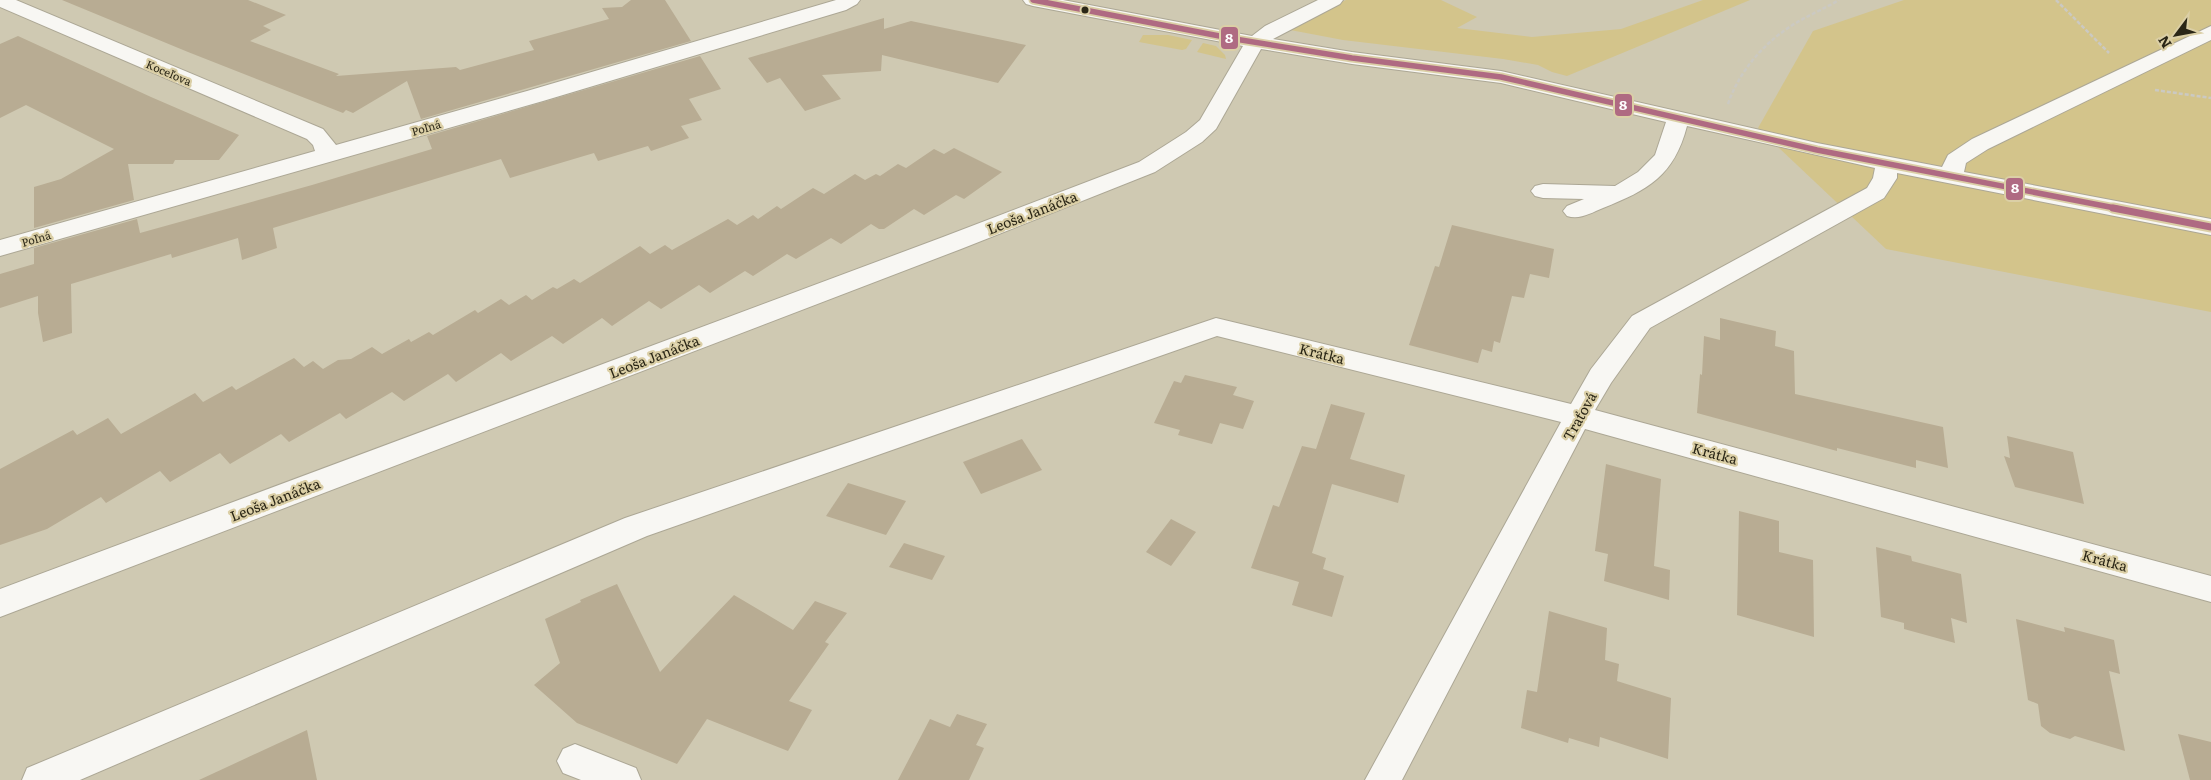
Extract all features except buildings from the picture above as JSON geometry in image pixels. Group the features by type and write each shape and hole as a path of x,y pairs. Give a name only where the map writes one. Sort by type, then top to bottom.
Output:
{"street":[{"name":"Koceľova","path":"0,0 315,134 324,144 327,155"},
{"name":"Poľná","path":"0,248 839,6 850,0"},
{"path":"1033,0 1352,58 1501,77 1678,119 1887,164 2211,228"},
{"path":"1256,42 1272,30 1333,0"},
{"path":"1951,176 1956,160 1972,148 2211,32"},
{"name":"Leoša Janáčka","path":"0,603 943,247 1147,167 1194,137 1208,124 1218,110 1256,42"},
{"path":"1575,210 1619,192 1653,173 1666,157 1678,119"},
{"name":"Traťová","path":"1383,780 1578,416 1602,376 1641,322 1876,193 1886,178 1887,164"},
{"path":"1543,191 1619,192"},
{"name":"Krátka","path":"40,780 636,527 1216,327 1578,416 2211,589"},
{"path":"575,761 623,780"}],"path":[{"path":"1720,128 1730,98 1748,68 1764,50 1782,32 1839,0"},
{"path":"2056,0 2106,50 2151,89 2211,98"}],"shaded area":[{"path":"1346,0 1441,0 1477,17 1457,28 1532,37 1621,29 1703,0 1750,0 1567,76 1552,72 1538,65 1503,59 1343,40 1285,29"},
{"path":"1904,0 2211,0 2211,312 1886,249 1758,128 1813,31"},
{"path":"1143,35 1168,35 1192,40 1186,49 1182,50 1139,42"},
{"path":"1203,43 1216,46 1225,55 1226,59 1197,52"}],"transit line":[{"name":"8","path":"1033,0 1235,39 1352,58 1501,77 1817,150 2211,227"}]}
